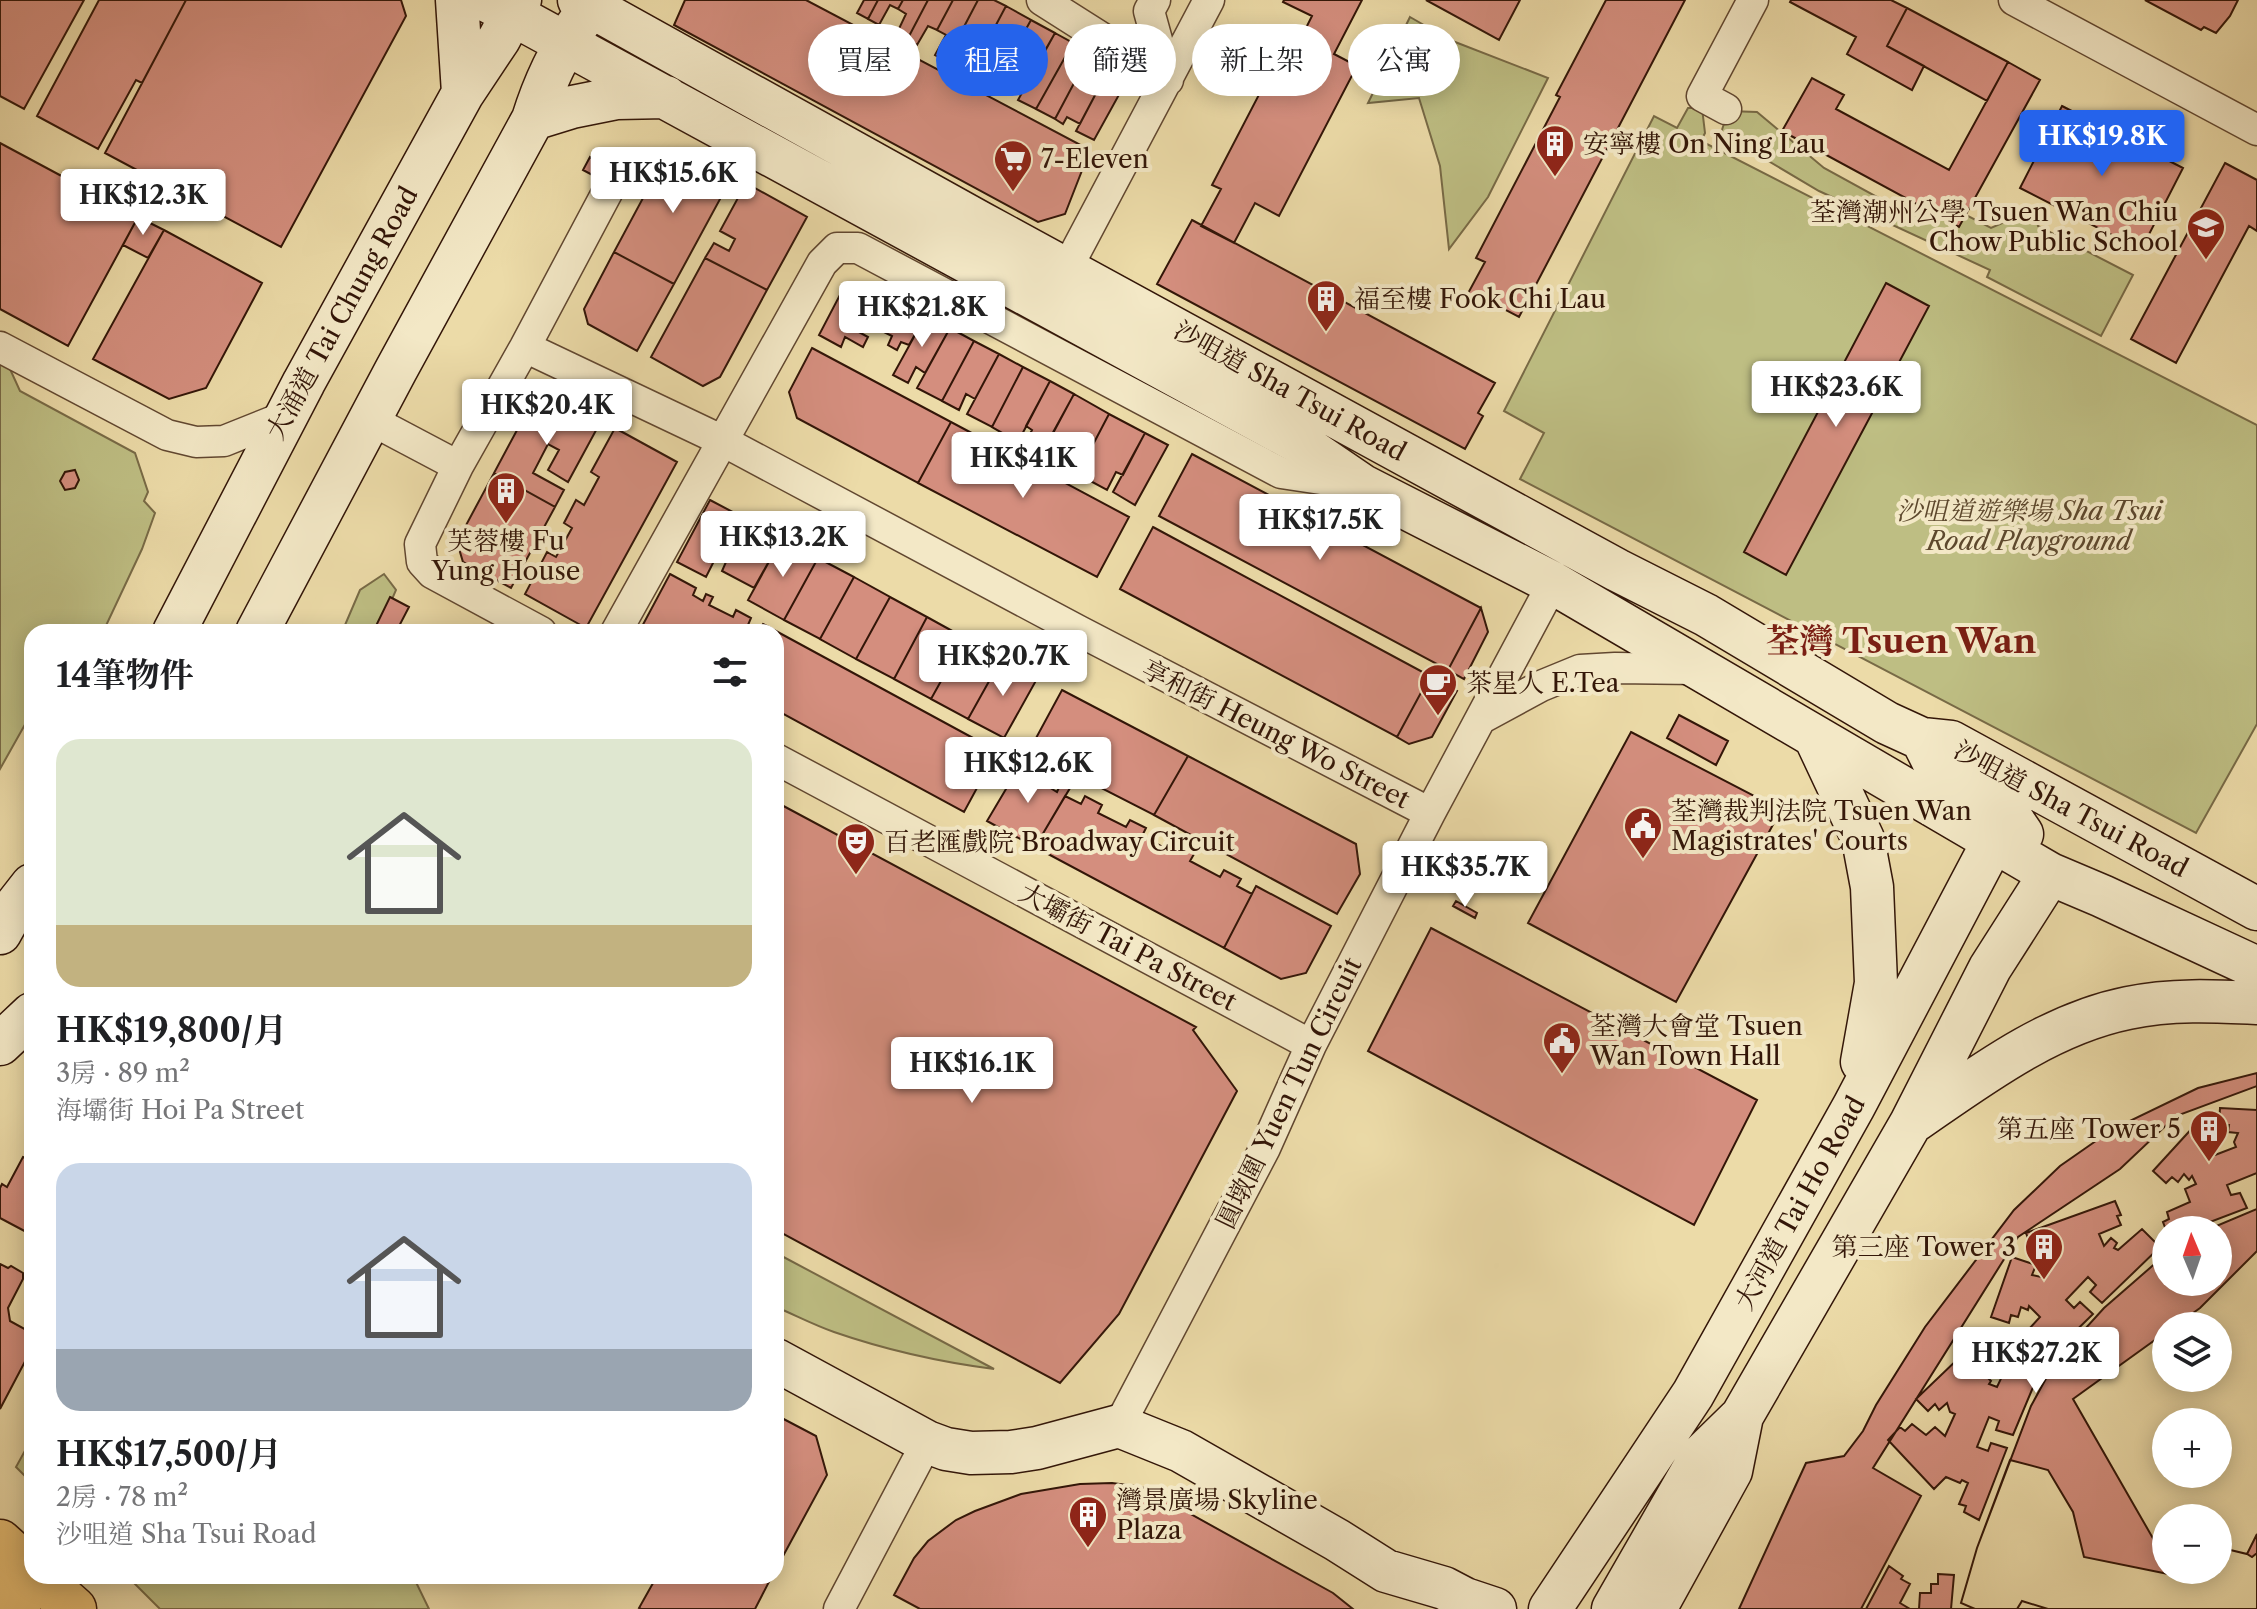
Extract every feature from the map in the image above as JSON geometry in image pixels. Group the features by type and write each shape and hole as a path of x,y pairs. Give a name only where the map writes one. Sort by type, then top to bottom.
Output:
{"highway":[{"path":"0,1542 24,1564"},
{"path":"46,1584 74,1609"},
{"path":"0,1592 18,1609"}],"main road":[{"path":"457,0 463,93"},
{"path":"261,624 533,119 544,85 587,2"},
{"name":"沙咀道 Sha Tsui Road","path":"587,2 1067,269 1617,570 1706,615 1887,723 1922,739 1951,742 2008,811 2050,874 2257,968"},
{"path":"506,5 564,43 622,87"},
{"name":"大涌道 Tai Chung Road","path":"178,624 284,417 463,93 506,5"},
{"path":"533,119 622,87"},
{"name":"沙咀道 Sha Tsui Road","path":"622,87 666,97 1300,443 1363,486 1553,583 1816,739 2008,811 2187,871 2257,909"},
{"path":"1816,739 1863,839 1872,887 1876,983 1854,1106"},
{"name":"大河道 Tai Ho Road","path":"1550,1609 1693,1394 1854,1106 2008,811"},
{"path":"2187,871 2257,872"},
{"name":"大河道 Tai Ho Road","path":"1613,1609 1701,1456 1742,1416 1911,1123 1990,968 2050,874"},
{"name":"大河道 Tai Ho Road","path":"1911,1123 1989,1070 2055,1032 2092,1019 2127,1008 2188,1000 2257,1003"},
{"path":"784,1364 927,1442 946,1449 971,1453 1011,1452 1119,1426 1181,1451 1386,1571 1444,1588 1495,1609"},
{"path":"1655,1609 1731,1471 1742,1416"},
{"path":"1386,1571 1419,1609"}],"street":[{"path":"1042,0 1080,24"},
{"path":"1153,24 1149,11 1155,0"},
{"path":"1176,64 1209,0"},
{"path":"1726,109 1702,96 1753,0"},
{"path":"2014,0 2257,130"},
{"path":"1047,306 1159,96"},
{"path":"526,624 432,573 422,562 420,544 458,466 619,170"},
{"name":"沙咀道 Sha Tsui Road","path":"721,440 822,263 837,248 847,246 858,248 1281,473 1363,486"},
{"path":"0,347 167,435 196,442 224,441 284,417"},
{"name":"享和街 Heung Wo Street","path":"525,347 721,440 1430,813"},
{"path":"371,420 458,466"},
{"path":"620,624 721,440"},
{"name":"圓墩圍 Yuen Tun Circuit","path":"1119,1426 1265,1148 1311,1045 1430,813 1553,583"},
{"path":"1482,718 1541,686 1580,670 1698,669"},
{"name":"大壩街 Tai Pa Street","path":"784,763 1311,1045"},
{"path":"839,1609 927,1442"}],"green space":[{"path":"1410,17 1422,24 1407,24"},
{"path":"1460,44 1548,78 1488,197 1449,249 1440,166 1419,98 1368,103 1371,96 1460,96"},
{"name":"沙咀道遊樂場 Sha Tsui Road Playground","path":"1688,108 1702,108 1705,133 1701,141 2257,425 2257,724 2196,833 1520,479 1544,433 1504,411 1654,116 1677,128"},
{"path":"1728,111 1757,112 1824,168 1886,202 1939,201 1991,228 2035,209 2038,226 2133,275 2101,336 1987,277 1990,270 1819,191 1721,133"},
{"path":"0,364 10,369 20,391 135,453 148,492 144,501 155,513 142,549 107,624 24,624 24,726 0,769"},
{"path":"384,574 396,590 381,624 345,624 360,590"},
{"path":"784,1257 994,1369 933,1359 827,1329 784,1310"},
{"path":"24,1452 24,1475 16,1467"},
{"path":"135,1584 417,1584 429,1609 160,1609"}],"pier":[{"path":"451,0 634,0 346,547 342,546 302,624 132,624"},
{"path":"24,838 24,914 0,900 0,885"}],"building":[{"path":"0,0 84,0 24,109 0,96"},
{"path":"99,0 186,0 142,83 136,80 98,149 37,116"},
{"path":"186,0 401,0 406,16 281,247 105,153"},
{"path":"685,0 806,0 851,24 808,24 808,96 920,96 920,60 936,69 936,96 988,96 1090,150 1065,214 1038,222 674,25"},
{"path":"864,0 878,0 868,19 857,13"},
{"path":"878,0 903,0 898,9 890,5 880,24 868,19"},
{"path":"903,0 928,0 915,24 901,24 906,14 898,9"},
{"path":"928,0 953,0 940,24 936,24 936,30 928,26 920,40 920,24 915,24"},
{"path":"953,0 978,0 965,24 940,24"},
{"path":"978,0 994,0 1006,6 996,24 965,24"},
{"path":"1362,0 1334,54 1348,61 1348,83 1279,216 1255,203 1234,243 1201,226 1221,189 1212,185 1258,96 1332,96 1332,24 1308,24 1312,16 1283,2"},
{"path":"1426,0 1520,0 1499,40"},
{"name":"安寧樓 On Ning Lau","path":"1606,0 1685,0 1519,317 1485,299 1481,305 1466,297 1485,262 1476,258 1560,97 1556,95"},
{"path":"1791,0 1891,0 1907,8 1887,46 1924,66 1912,90 1847,54 1856,37"},
{"path":"2145,0 2238,0 2216,33 2204,27 2201,30"},
{"path":"1006,6 1031,20 1029,24 996,24"},
{"path":"1907,8 2008,62 1987,101 1887,46"},
{"path":"1048,29 1055,33 1048,45"},
{"path":"1055,33 1064,38 1064,59 1048,88 1048,46"},
{"path":"1064,59 1064,96 1067,96 1055,119 1036,109 1043,96 1048,96 1048,88"},
{"path":"2008,62 2040,80 1959,227 1782,131 1812,78 1844,95 1836,109 1949,170"},
{"path":"1020,96 1043,96 1036,109 1018,100"},
{"path":"1067,96 1095,96 1080,124 1067,117 1063,124 1055,119"},
{"path":"1095,96 1118,96 1094,140 1076,131"},
{"path":"2062,106 2183,168 2141,250 2020,188"},
{"path":"0,143 138,217 68,346 0,309"},
{"path":"685,151 732,177 674,284 614,252 665,157"},
{"path":"590,157 603,165 596,177 583,170"},
{"path":"2225,163 2257,180 2257,231 2249,226 2176,363 2131,339"},
{"path":"746,183 807,217 767,290 705,258 714,243 729,251 735,239 720,231"},
{"path":"138,217 164,230 148,258 123,245"},
{"name":"福至樓 Fook Chi Lau","path":"1192,220 1495,383 1478,413 1483,416 1465,449 1157,284"},
{"path":"164,230 262,283 206,388 169,399 93,359"},
{"path":"614,252 674,284 637,351 588,324 584,309"},
{"path":"705,258 767,290 720,377 703,386 651,357"},
{"path":"868,283 926,315 909,345 901,342 897,350 888,345 892,336 862,321 857,331 868,337 863,347 845,337 841,347 819,335 842,291"},
{"path":"1886,283 1929,306 1786,575 1744,552"},
{"path":"926,315 950,328 925,373 916,367 908,383 893,375"},
{"path":"950,328 974,341 942,401 917,388"},
{"path":"974,341 999,354 975,399 966,394 959,410 942,401"},
{"path":"812,348 951,422 918,483 797,418 789,392"},
{"path":"999,354 1023,367 992,427 967,414"},
{"path":"1023,367 1050,381 1018,442 992,427"},
{"path":"1050,381 1074,394 1042,454 1024,445 1032,430 1026,426"},
{"path":"1074,394 1109,414 1087,456 1080,453 1071,470 1047,457 1057,439 1051,436"},
{"path":"552,397 600,423 568,482 548,470 559,450 548,444 533,473 564,490 555,507 494,473 531,404"},
{"path":"1109,414 1145,433 1123,475 1116,472 1107,490 1083,477 1092,459 1087,456"},
{"path":"951,422 1129,517 1097,577 918,483"},
{"path":"615,428 677,462 588,624 579,624 525,594 547,552 556,557 572,528 564,523 576,500 584,505 599,477 591,472"},
{"path":"1145,433 1168,445 1135,505 1113,492"},
{"path":"1192,454 1481,608 1448,670 1159,516"},
{"path":"75,470 79,480 75,488 65,490 60,481 65,472"},
{"name":"芙蓉樓 Fu Yung House","path":"494,473 555,507 511,588 463,562 457,542"},
{"path":"710,500 782,538 754,588 722,571 726,562 716,557 706,577 677,562"},
{"path":"1153,527 1430,676 1397,737 1120,589"},
{"path":"782,538 818,558 784,620 748,600"},
{"path":"818,558 854,577 820,639 784,620"},
{"path":"670,574 696,588 693,595 703,601 706,594 713,597 709,605 733,617 736,610 751,618 748,624 643,624"},
{"path":"854,577 890,597 856,659 820,639"},
{"path":"390,597 409,607 400,624 377,624"},
{"path":"890,597 927,617 894,679 856,659"},
{"path":"1481,608 1488,632 1464,679 1448,670"},
{"path":"927,617 965,638 931,699 894,679"},
{"path":"784,635 997,751 964,812 784,714"},
{"path":"965,638 1002,658 968,719 931,699"},
{"path":"1002,658 1038,677 1004,738 968,719"},
{"path":"1430,676 1457,691 1432,737 1409,744 1397,737"},
{"path":"1062,690 1188,756 1154,815 1029,751"},
{"path":"1679,715 1728,741 1716,765 1667,738"},
{"path":"1631,732 1781,810 1676,1002 1528,923"},
{"path":"1188,756 1356,844 1360,874 1337,914 1154,815"},
{"path":"1022,762 1048,776 1044,784 1057,792 1061,783 1070,788 1035,847 987,821"},
{"path":"1065,796 1081,804 1085,796 1102,805 1098,813 1126,827 1130,820 1146,828 1142,836 1172,852 1177,844 1194,854 1190,861 1220,877 1224,870 1241,879 1237,886 1252,894 1224,948 1035,847"},
{"path":"784,806 1196,1027 1193,1030 1237,1091 1119,1314 1060,1383 784,1234"},
{"path":"1256,886 1331,926 1306,973 1281,979 1224,948"},
{"path":"1456,901 1477,913 1475,918 1453,906"},
{"name":"荃灣大會堂 Tsuen Wan Town Hall","path":"1431,928 1757,1100 1694,1225 1368,1051"},
{"path":"2257,1073 2257,1251 2232,1276 2232,1216 2152,1216 2152,1296 2212,1296 2194,1312 2152,1312 2152,1342 2073,1399 2152,1537 2152,1584 2232,1584 2232,1550 2247,1554 2257,1534 2257,1609 1739,1609 1806,1463 1844,1456 1863,1431 1925,1327 2014,1210 2060,1166 2113,1129 2198,1088"},
{"path":"2257,1086 2257,1209 2232,1220 2232,1216 2152,1216 2152,1266 2104,1308 2055,1362 2031,1406 1977,1548 1961,1603 1975,1609 1861,1609 1921,1496 1873,1468 2018,1237 2120,1169 2176,1116"},
{"name":"第五座 Tower 5","path":"2220,1108 2257,1110 2257,1173 2227,1185 2231,1195 2240,1193 2247,1208 2226,1216 2168,1216 2167,1212 2190,1202 2185,1189 2196,1184 2192,1176 2189,1180 2184,1174 2178,1182 2172,1177 2166,1183 2153,1171 2196,1124 2215,1141 2209,1149 2215,1155 2236,1147 2234,1142 2238,1133 2228,1132 2229,1125 2219,1125"},
{"path":"24,1157 24,1231 0,1218 0,1188 2,1184 7,1187"},
{"name":"第三座 Tower 3","path":"2115,1201 2121,1215 2117,1216 2121,1225 2099,1234 2104,1246 2111,1238 2117,1243 2114,1248 2118,1250 2142,1229 2152,1239 2152,1255 2102,1303 2090,1292 2096,1285 2088,1277 2066,1300 2074,1308 2080,1302 2093,1314 2046,1360 2032,1346 2038,1340 2029,1329 2040,1317 2029,1306 2028,1310 2021,1307 2018,1317 2011,1315 2009,1323 1991,1317 2012,1257 2036,1265 2032,1275 2041,1277 2056,1261 2053,1248 2044,1251 2041,1245 2032,1248 2026,1233"},
{"path":"0,1264 23,1273 8,1308 10,1321 24,1329 24,1363 0,1409"},
{"path":"1984,1334 1994,1348 1991,1351 1998,1357 1982,1372 1991,1381 1989,1384 1997,1387 2005,1370 2015,1375 2019,1364 2039,1373 2013,1435 1996,1430 1999,1421 1989,1417 1977,1447 1988,1451 1991,1443 2007,1448 1979,1520 1964,1512 1966,1506 1959,1504 1968,1483 1946,1477 1934,1489 1888,1440 1900,1427 1905,1431 1912,1424 1926,1435 1935,1427 1945,1436 1955,1414 1950,1412 1947,1403 1939,1410 1935,1404 1928,1411 1916,1399"},
{"path":"784,1419 816,1436 827,1475 784,1554"},
{"path":"2010,1460 2048,1470 2073,1512 2084,1557 2152,1571 2152,1584 2232,1584 2232,1550 2252,1557 2257,1553 2257,1609 2048,1609 2022,1601 2017,1609 1975,1609 1961,1603 1977,1548"},
{"name":"灣景廣場 Skyline Plaza","path":"1112,1483 1142,1487 1333,1593 1353,1609 920,1609 894,1595 914,1558 928,1541 956,1520 1021,1494 1080,1484"},
{"path":"1889,1566 1910,1584 1900,1603 1910,1609 1866,1609"},
{"path":"1938,1574 1954,1575 1951,1609 1919,1609 1920,1593 1931,1593 1931,1584 1938,1584"},
{"path":"652,1584 768,1584 755,1609 639,1608"},
{"path":"2022,1601 2048,1609 2017,1609"}],"place":[{"name":"安寧樓 On Ning Lau","path":"1555,178"},
{"name":"7-Eleven","path":"1013,193"},
{"name":"荃灣潮州公學 Tsuen Wan Chiu Chow Public School","path":"2206,261"},
{"name":"福至樓 Fook Chi Lau","path":"1326,333"},
{"name":"芙蓉樓 Fu Yung House","path":"506,525"},
{"name":"茶星人 E.Tea","path":"1438,717"},
{"name":"荃灣裁判法院 Tsuen Wan Magistrates' Courts","path":"1643,860"},
{"name":"百老匯戲院 Broadway Circuit","path":"856,876"},
{"name":"荃灣大會堂 Tsuen Wan Town Hall","path":"1562,1075"},
{"name":"第五座 Tower 5","path":"2209,1163"},
{"name":"第三座 Tower 3","path":"2044,1281"},
{"name":"灣景廣場 Skyline Plaza","path":"1088,1549"}],"district":[{"name":"荃灣 Tsuen Wan","path":"1901,641"}]}
